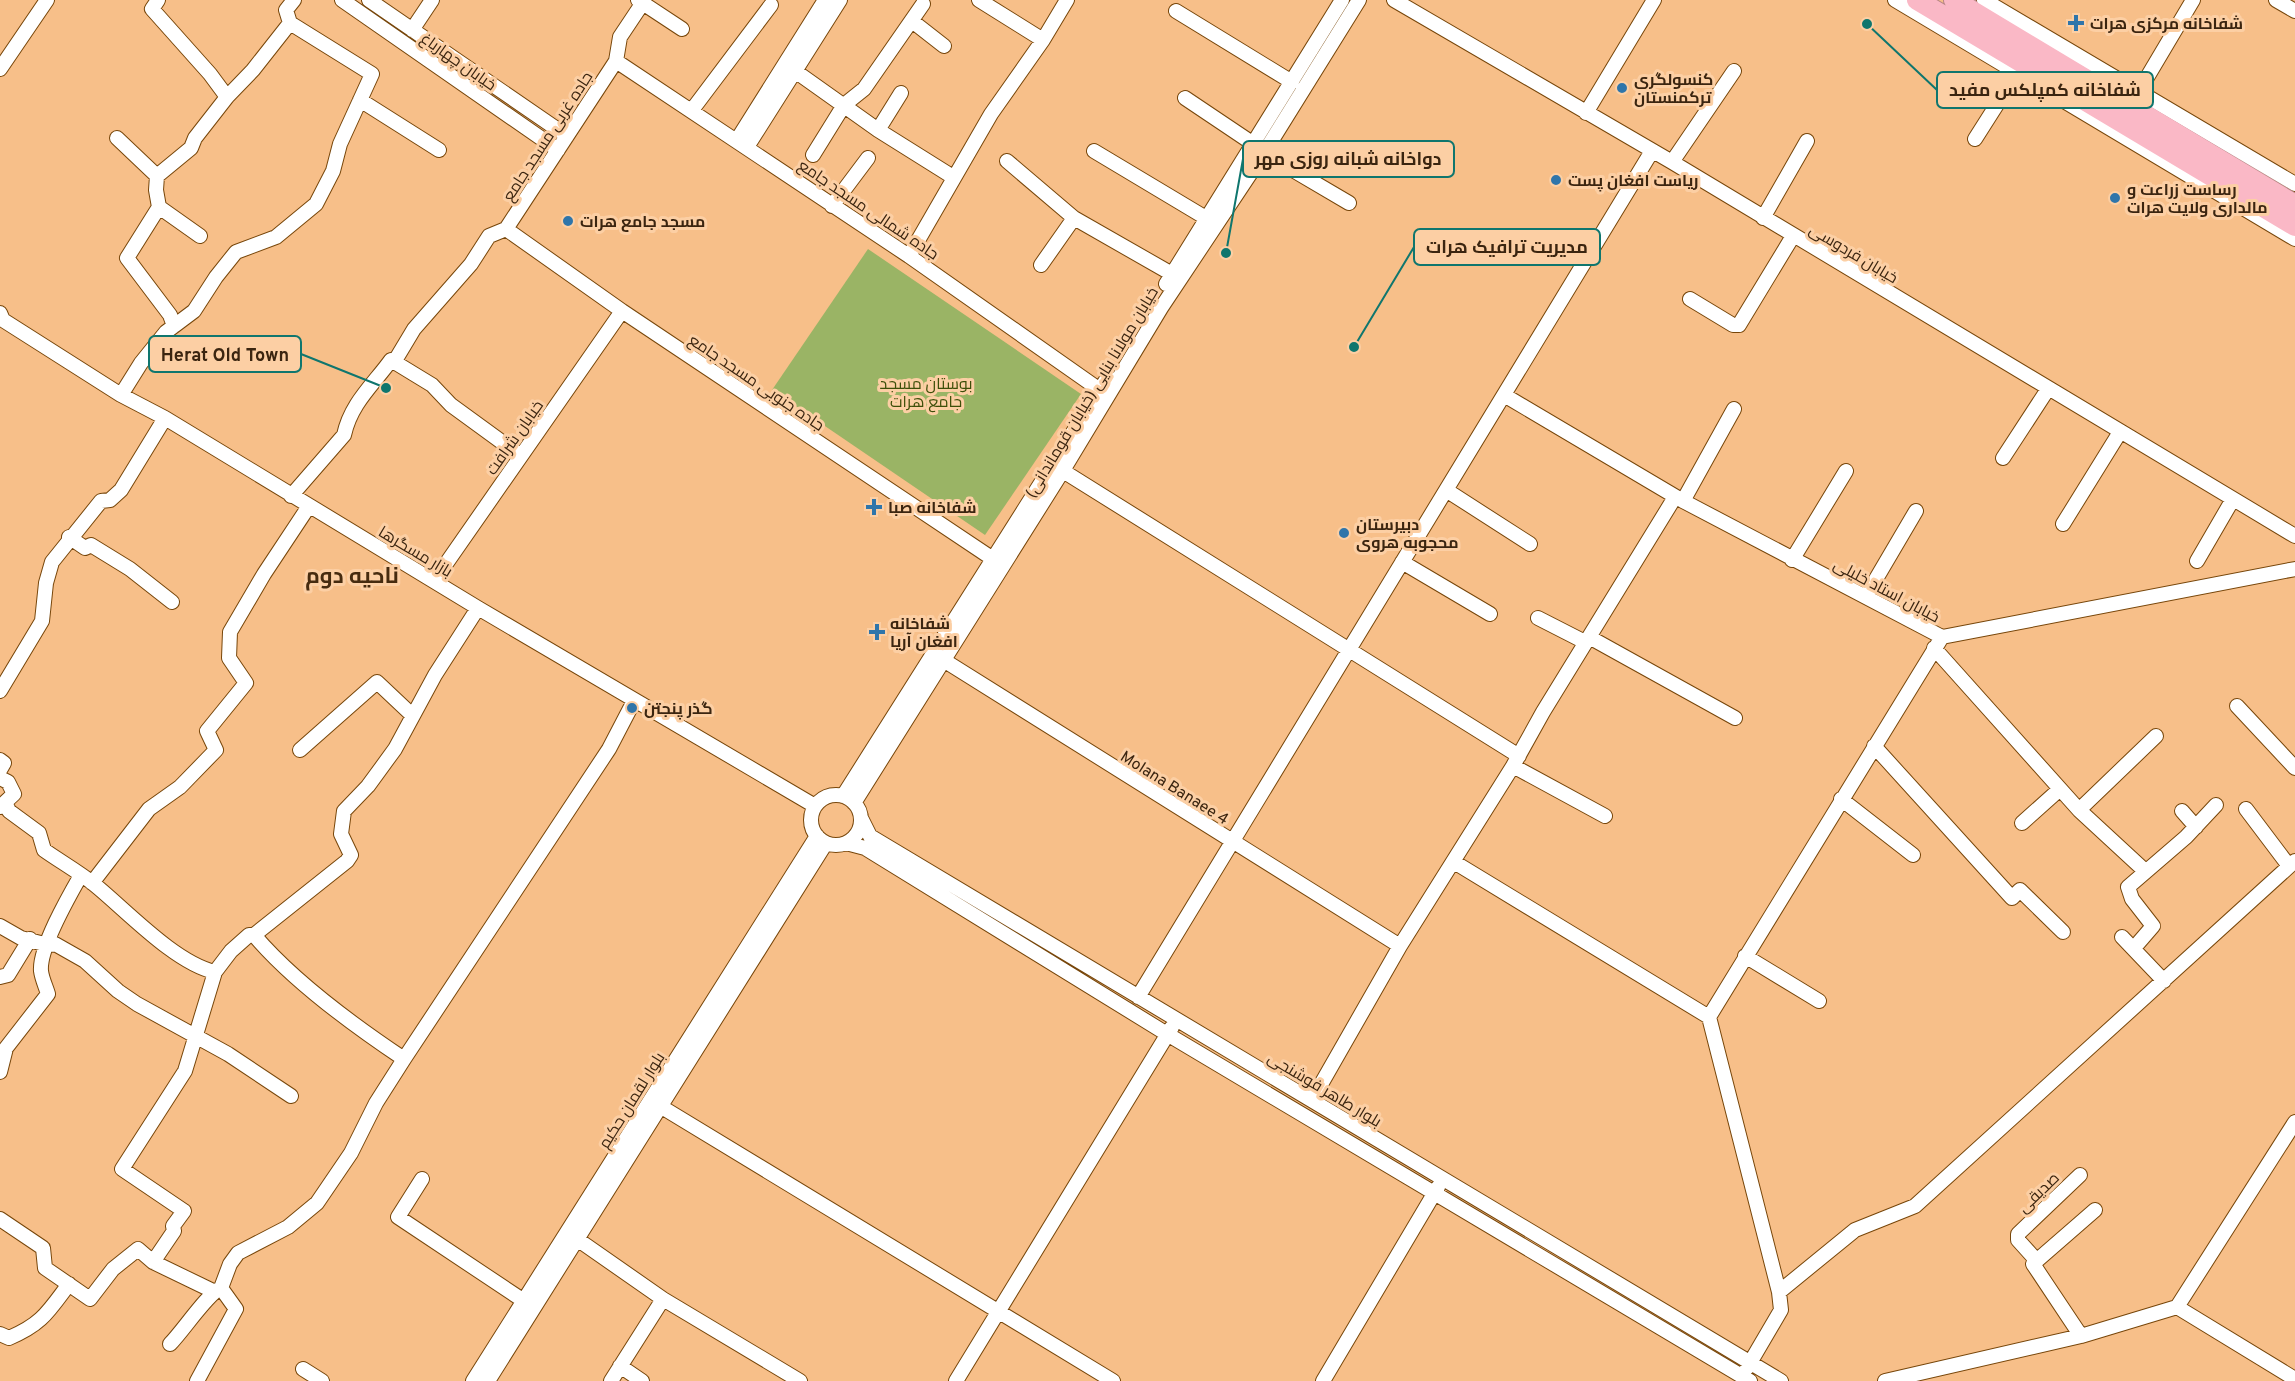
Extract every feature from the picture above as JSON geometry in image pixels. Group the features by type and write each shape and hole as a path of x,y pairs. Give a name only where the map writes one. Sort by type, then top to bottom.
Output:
{"highway":[{"path":"1917,0 2295,226"},
{"path":"1954,0 2295,205"}],"street":[{"path":"0,69 47,0"},
{"path":"158,0 152,9 210,74 227,97"},
{"path":"121,395 141,363 174,326 186,320 194,311 236,252 276,237 316,204 372,74 290,23 286,10 294,0"},
{"name":"خیابان چهارباغ","path":"342,0 558,150"},
{"name":"خیابان چهارباغ","path":"369,0 567,136"},
{"path":"412,30 432,0"},
{"path":"742,144 825,0"},
{"path":"742,144 795,71 840,0"},
{"path":"979,0 1043,40"},
{"path":"909,256 991,114 1043,40 1067,0"},
{"name":"خیابان مولانا بنایی (خیابان قوماندانی)","path":"1104,393 1172,274 1342,0"},
{"name":"خیابان مولانا بنایی (خیابان قوماندانی)","path":"848,799 1104,393 1264,153 1359,0"},
{"name":"خیابان فردوسی","path":"1394,0 1672,162 2295,536"},
{"path":"1586,113 1654,0"},
{"path":"1895,0 2295,239"},
{"path":"1984,0 2295,184"},
{"path":"2139,91 2193,0"},
{"path":"2276,0 2295,12"},
{"path":"640,2 682,29"},
{"name":"جاده غربی مسجد جامع","path":"506,229 616,61 620,37 640,2"},
{"path":"813,155 844,105 864,89 923,4"},
{"path":"692,110 771,5"},
{"path":"1176,11 1292,82"},
{"path":"912,21 944,46"},
{"path":"174,326 170,315 127,258 159,207 156,190 157,176 191,148 195,138 227,97 253,70 290,23"},
{"name":"جاده شمالی مسجد جامع","path":"616,61 909,256 1104,393"},
{"path":"1672,162 1734,70"},
{"path":"795,71 878,130 953,177"},
{"path":"1975,139 2016,73"},
{"path":"878,130 901,93"},
{"path":"1185,98 1252,143"},
{"path":"360,100 440,150"},
{"path":"117,138 157,176"},
{"path":"1763,218 1807,141"},
{"path":"1094,151 1206,218"},
{"path":"1138,997 1652,151"},
{"path":"1264,153 1349,203"},
{"path":"832,206 868,158"},
{"path":"1007,161 1074,218 1172,274"},
{"path":"159,207 200,236"},
{"path":"1041,265 1074,218"},
{"path":"291,496 344,435 347,423 361,395 391,360 396,359 414,329 471,264 489,236 506,229"},
{"name":"جاده جنوبی مسجد جامع","path":"506,229 622,311 993,559"},
{"path":"1690,299 1733,325 1738,325 1793,236"},
{"name":"خیابان شرافت","path":"434,581 622,311"},
{"name":"بازار مسگرها","path":"1,318 121,395 165,418 478,608 815,806"},
{"path":"391,360 432,385 451,405 521,456"},
{"path":"2003,458 2048,389"},
{"name":"خیابان استاد خلیلی","path":"1504,395 1679,499 1792,560 1866,596 1938,643 2295,569"},
{"path":"1312,1100 1400,946 1516,761 1587,640 1679,499 1734,409"},
{"path":"0,691 42,621 46,583 52,562 69,537 102,501 110,500 121,490 165,418"},
{"path":"2062,524 2120,432"},
{"path":"1057,467 1350,649 1516,761 1605,816"},
{"name":"خیابان مولانا بنایی (خیابان قوماندانی)","path":"938,656 993,559 1057,467"},
{"path":"1792,560 1846,471"},
{"path":"1446,490 1530,544"},
{"path":"2197,561 2233,499"},
{"path":"0,1072 6,1048 48,994 41,970 62,908 149,809 180,788 216,750 207,731 246,683 229,658 230,632 264,574 309,507"},
{"path":"1866,596 1916,512"},
{"path":"69,537 85,548 91,545 130,569 172,602"},
{"path":"1402,562 1490,614"},
{"path":"153,1262 174,1232 173,1226 184,1211 122,1169 185,1071 196,1042 194,1036 205,1011 215,972 231,951 249,935 254,935 347,861 351,855 341,834 344,811 368,786 394,749 412,715 478,608"},
{"path":"1538,618 1587,640 1735,718"},
{"path":"1709,1017 1938,643 2079,810 2144,870"},
{"name":"Molana Banaee 4","path":"938,656 1400,946"},
{"path":"300,750 377,682 412,715"},
{"path":"170,1344 217,1290 238,1253 288,1227 317,1203 351,1153 376,1103 404,1059 609,749 634,701"},
{"path":"2237,706 2295,768"},
{"path":"2079,810 2156,736"},
{"path":"1874,746 2012,898 2020,890 2063,932"},
{"path":"0,760 4,763 0,770"},
{"path":"0,778 8,782 14,794 3,805 39,833 44,850 86,879 153,936 202,969 215,972"},
{"path":"2022,824 2060,789"},
{"path":"846,843 856,835 861,818 848,799 827,796 815,806 810,822 821,840 865,848 1434,1195 1746,1379 1750,1362 1781,1310 1779,1292 1709,1017 1454,862"},
{"path":"1841,799 1913,855"},
{"path":"2134,948 2153,926 2132,899 2128,887 2216,805"},
{"path":"1779,1292 1856,1230 1915,1206 2164,981 2229,918 2292,864 2246,809"},
{"path":"2182,811 2196,826"},
{"name":"بلوار طاهر فوشنجی","path":"861,818 870,836 1781,1381"},
{"name":"بلوار لقمان حکیم","path":"473,1381 656,1103 821,840"},
{"path":"0,926 21,938 48,945 55,944 86,961 118,991 228,1054 291,1096"},
{"path":"254,935 274,959 367,1034 404,1059"},
{"path":"2122,937 2164,981"},
{"path":"0,977 8,975 30,939"},
{"path":"1745,956 1819,1001"},
{"path":"956,1381 1167,1034 1178,1020"},
{"path":"656,1103 1113,1381"},
{"name":"بلوار لقمان حکیم","path":"488,1381 577,1239 656,1103"},
{"path":"1885,1381 2081,1336 2177,1307 2295,1122"},
{"name":"صدیقی","path":"2036,1260 2016,1237 2080,1175"},
{"path":"1323,1381 1442,1178"},
{"path":"422,1179 398,1217 524,1301"},
{"path":"2081,1336 2033,1268 2036,1260 2095,1209"},
{"path":"0,1220 43,1248 45,1268 90,1299 113,1269 138,1249 153,1262 217,1290 236,1309 197,1381"},
{"path":"577,1239 663,1299 800,1381"},
{"path":"0,1334 9,1338 32,1328 45,1317 69,1284"},
{"path":"611,1381 663,1299"},
{"path":"2177,1307 2295,1379"},
{"path":"620,1366 642,1381"},
{"path":"303,1369 322,1381"}],"green space":[{"name":"بوستان مسجد جامع هرات","path":"868,249 1081,394 985,535 772,390"}],"place":[{"name":"شفاخانه مرکزی هرات","path":"2076,23"},
{"name":"شفاخانه کمپلکس مفید","path":"1867,24"},
{"name":"کنسولگری ترکمنستان","path":"1622,88"},
{"name":"ریاست افغان پست","path":"1556,180"},
{"name":"رساست زراعت و مالداری ولایت هرات","path":"2115,198"},
{"name":"مسجد جامع هرات","path":"568,221"},
{"name":"دواخانه شبانه روزی مهر","path":"1226,253"},
{"name":"مدیریت ترافیک هرات","path":"1354,347"},
{"name":"Herat Old Town","path":"386,388"},
{"name":"شفاخانه صبا","path":"874,507"},
{"name":"دبیرستان محجوبه هروی","path":"1344,533"},
{"name":"شفاخانه افغان آریا","path":"877,632"},
{"name":"گذر پنجتن","path":"632,708"}],"district":[{"name":"ناحیه دوم","path":"352,575"}]}
